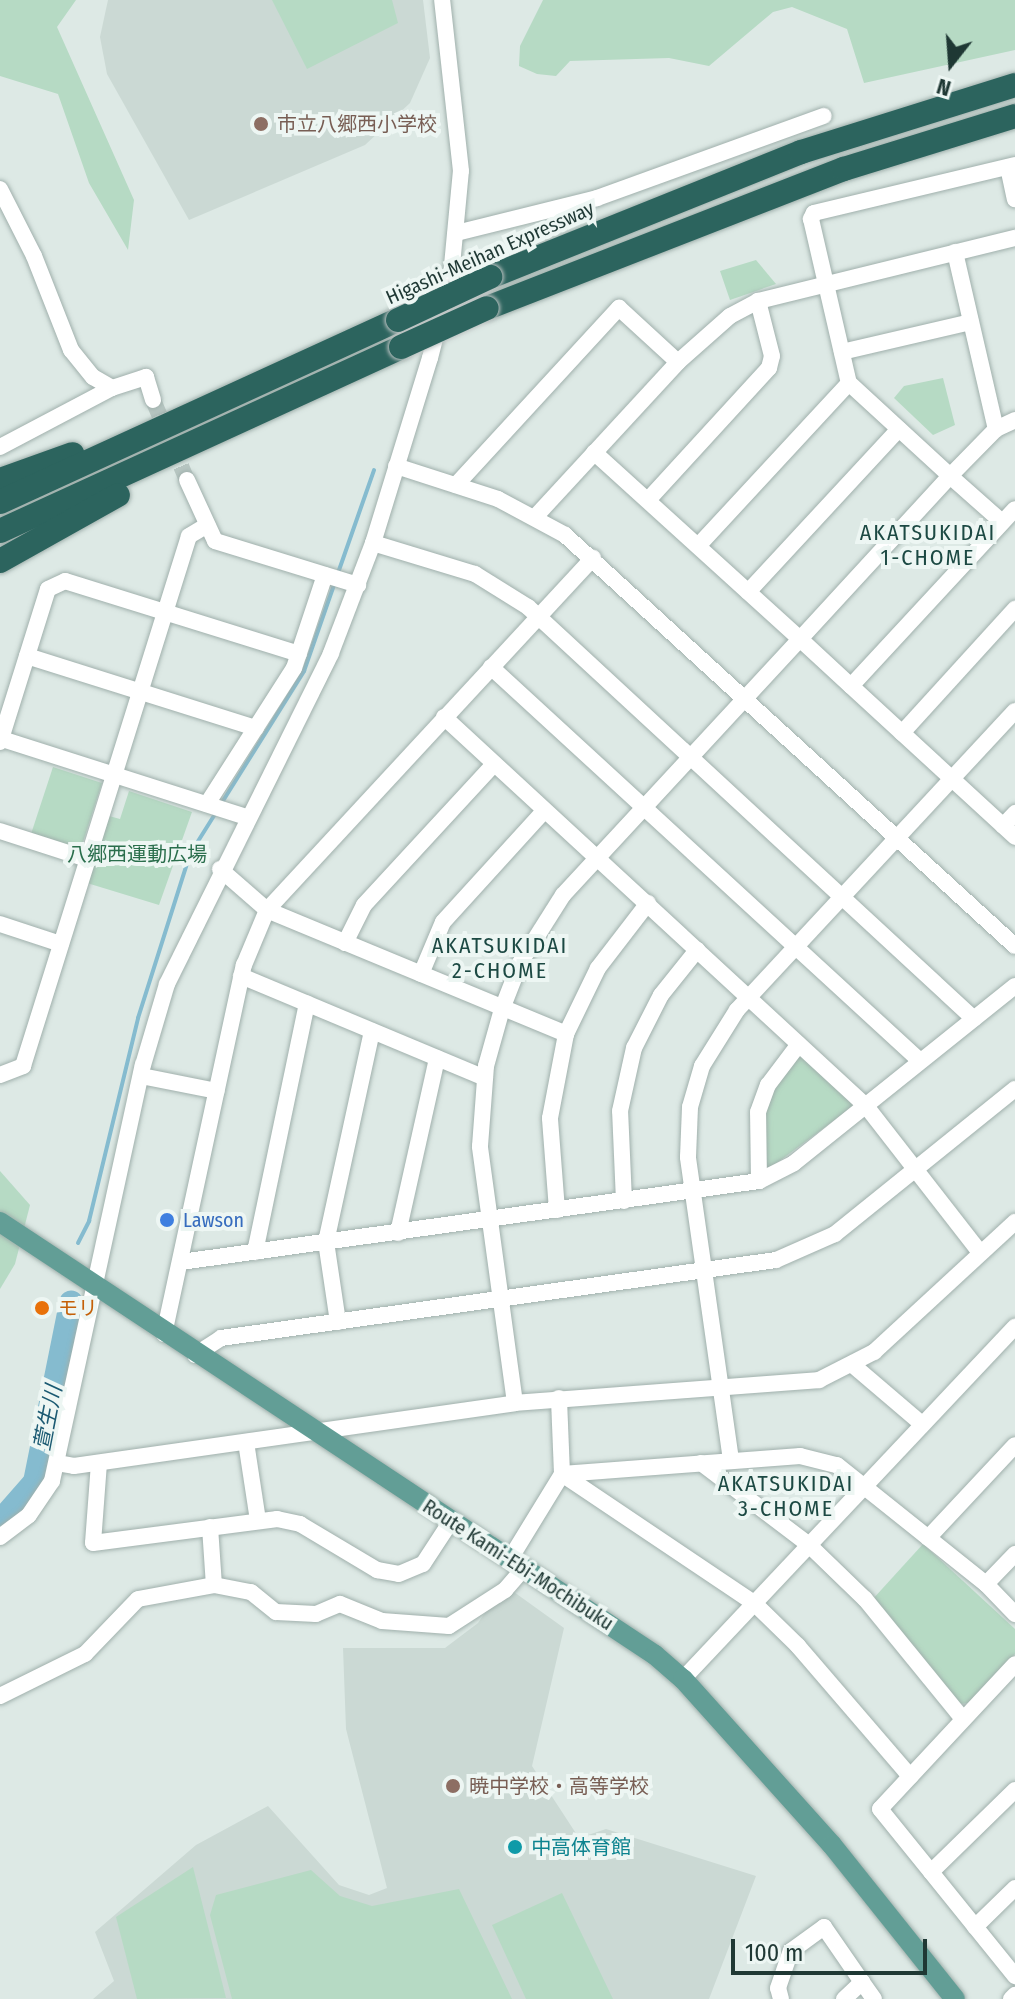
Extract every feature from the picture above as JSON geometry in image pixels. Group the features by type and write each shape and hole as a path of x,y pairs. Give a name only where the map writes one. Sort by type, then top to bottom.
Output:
{"highway":[{"name":"Higashi-Meihan Expressway","path":"0,502 490,277 801,152 1015,85"},
{"path":"0,531 487,308 829,174 1015,116"},
{"path":"0,480 296,368"},
{"path":"0,561 303,394"}],"main road":[{"name":"Route Kami-Ebi-Mochibuku","path":"0,1222 311,1432 627,1634 683,1679 832,1845 955,1999"}],"street":[{"path":"215,807 339,580 373,543 441,317 456,233 460,141 442,0"},
{"path":"456,233 597,198 824,116"},
{"path":"1002,522 849,383 811,219 814,213 1011,166 1015,199"},
{"path":"0,189 34,256 71,350 93,377 112,388"},
{"path":"536,516 713,328 758,301 1015,238"},
{"path":"955,252 996,429"},
{"path":"648,500 769,368 772,356 758,301"},
{"path":"456,485 619,308 678,362"},
{"path":"842,352 971,322"},
{"path":"0,447 112,388 146,377 153,400"},
{"path":"698,546 849,383"},
{"path":"515,1403 480,1146 485,1078 502,1009 533,941 597,856 950,476 996,429 1015,420"},
{"path":"748,592 899,429"},
{"path":"594,452 1009,832 1015,813"},
{"path":"396,466 536,516 593,558 1015,946"},
{"path":"187,480 215,541 339,580"},
{"path":"851,686 1015,509"},
{"path":"0,1075 23,1066 189,536 207,525"},
{"path":"373,543 475,574 538,616 974,1019"},
{"path":"164,1334 241,976 267,910 593,558"},
{"path":"0,1537 38,1505 57,1463 141,1076 167,984 220,869 331,653 339,580"},
{"path":"246,817 1,740 48,589 65,581 299,654"},
{"path":"902,733 1015,609"},
{"path":"27,656 256,728"},
{"path":"491,667 920,1061"},
{"path":"731,1460 687,1144 694,1088 715,1041 749,997 1015,711"},
{"path":"444,717 866,1106 979,1251"},
{"path":"345,943 364,905 494,764"},
{"path":"421,974 439,927 545,810"},
{"path":"0,831 87,859"},
{"path":"220,869 267,910 566,1034"},
{"path":"557,1210 549,1137 555,1077 566,1034 598,968 648,903"},
{"path":"0,924 61,944"},
{"path":"624,1201 620,1111 634,1048 661,995 697,950"},
{"path":"241,976 485,1078"},
{"path":"181,1262 759,1181 794,1163 1015,986"},
{"path":"255,1252 307,1003"},
{"path":"338,1322 326,1242 372,1031"},
{"path":"759,1181 758,1112 768,1085 799,1044"},
{"path":"398,1233 437,1058"},
{"path":"141,1076 217,1091"},
{"path":"195,1355 221,1338 762,1263 809,1248 916,1169 1015,1089"},
{"path":"57,1463 99,1463 559,1398 800,1383 854,1366 1015,1222"},
{"path":"683,1679 1015,1327"},
{"path":"854,1366 922,1424"},
{"path":"0,1696 85,1654 138,1599 214,1585 251,1592 276,1612 316,1614 340,1604 382,1621 449,1626 505,1590 562,1474 559,1398"},
{"path":"246,1442 258,1520"},
{"path":"928,1538 1015,1445"},
{"path":"562,1474 731,1460 811,1457 837,1465 865,1484 986,1584 1015,1614"},
{"path":"99,1463 93,1543 258,1520 300,1524 368,1566 399,1574 423,1564 451,1521"},
{"path":"701,1463 809,1545 865,1599 963,1719"},
{"path":"562,1474 754,1603 798,1646 910,1776"},
{"path":"210,1527 214,1585"},
{"path":"986,1584 1015,1554"},
{"path":"1015,1664 880,1809 1015,1976"},
{"path":"931,1872 1015,1790"},
{"path":"975,1927 1015,1888"},
{"path":"781,1999 778,1988 791,1951 824,1927 874,1999"},
{"path":"844,1999 862,1982"}],"shaded area":[{"name":"市立八郷西小学校","path":"108,0 423,0 430,58 410,103 365,145 189,220 107,74 100,37"},
{"name":"暁中学校・高等学校","path":"504,1585 564,1628 532,1766 579,1838 606,1829 756,1876 709,1999 93,1999 114,1981 95,1932 196,1845 268,1806 339,1885 369,1895 387,1888 346,1729 343,1648 445,1648 478,1623"}],"green space":[{"path":"0,0 76,0 57,27 134,200 128,250 89,183 58,94 0,76"},
{"path":"272,0 392,0 398,23 307,69"},
{"path":"543,0 1015,0 1015,50 864,83 847,29 792,7 773,12 709,66 669,58 570,61 556,76 537,74 519,66 520,46"},
{"path":"756,260 776,284 730,300 720,271"},
{"path":"943,378 955,425 933,435 894,398 904,386"},
{"path":"53,767 102,783 82,845 74,848 31,834"},
{"name":"八郷西運動広場","path":"129,791 192,812 159,905 87,883 109,816 120,819"},
{"path":"796,1056 802,1056 851,1101 852,1107 770,1168 762,1165 761,1125 769,1094"},
{"path":"0,1171 30,1205 15,1264 0,1289"},
{"path":"923,1544 1015,1629 1015,1654 969,1703 959,1704 872,1600"},
{"path":"193,1867 226,1998 137,1999 116,1917"},
{"path":"311,1870 340,1896 372,1906 459,1889 512,1999 232,1999 210,1915 216,1895"},
{"path":"562,1893 613,1999 526,1999 492,1925"}],"waterway":[{"path":"338,573 374,470"},
{"path":"221,804 304,671 335,582"},
{"path":"78,1243 89,1221 138,1018 190,854 217,811"},
{"name":"萱生川","path":"0,1522 35,1482 71,1303"}],"tunnel":[{"path":"153,400 187,480"}],"place":[{"name":"市立八郷西小学校","path":"261,124"},
{"name":"Lawson","path":"167,1220"},
{"name":"モリ","path":"42,1308"},
{"name":"暁中学校・高等学校","path":"453,1786"},
{"name":"中高体育館","path":"515,1847"}],"district":[{"name":"AKATSUKIDAI 1-CHOME","path":"928,544"},
{"name":"AKATSUKIDAI 2-CHOME","path":"500,958"},
{"name":"AKATSUKIDAI 3-CHOME","path":"786,1496"}]}
